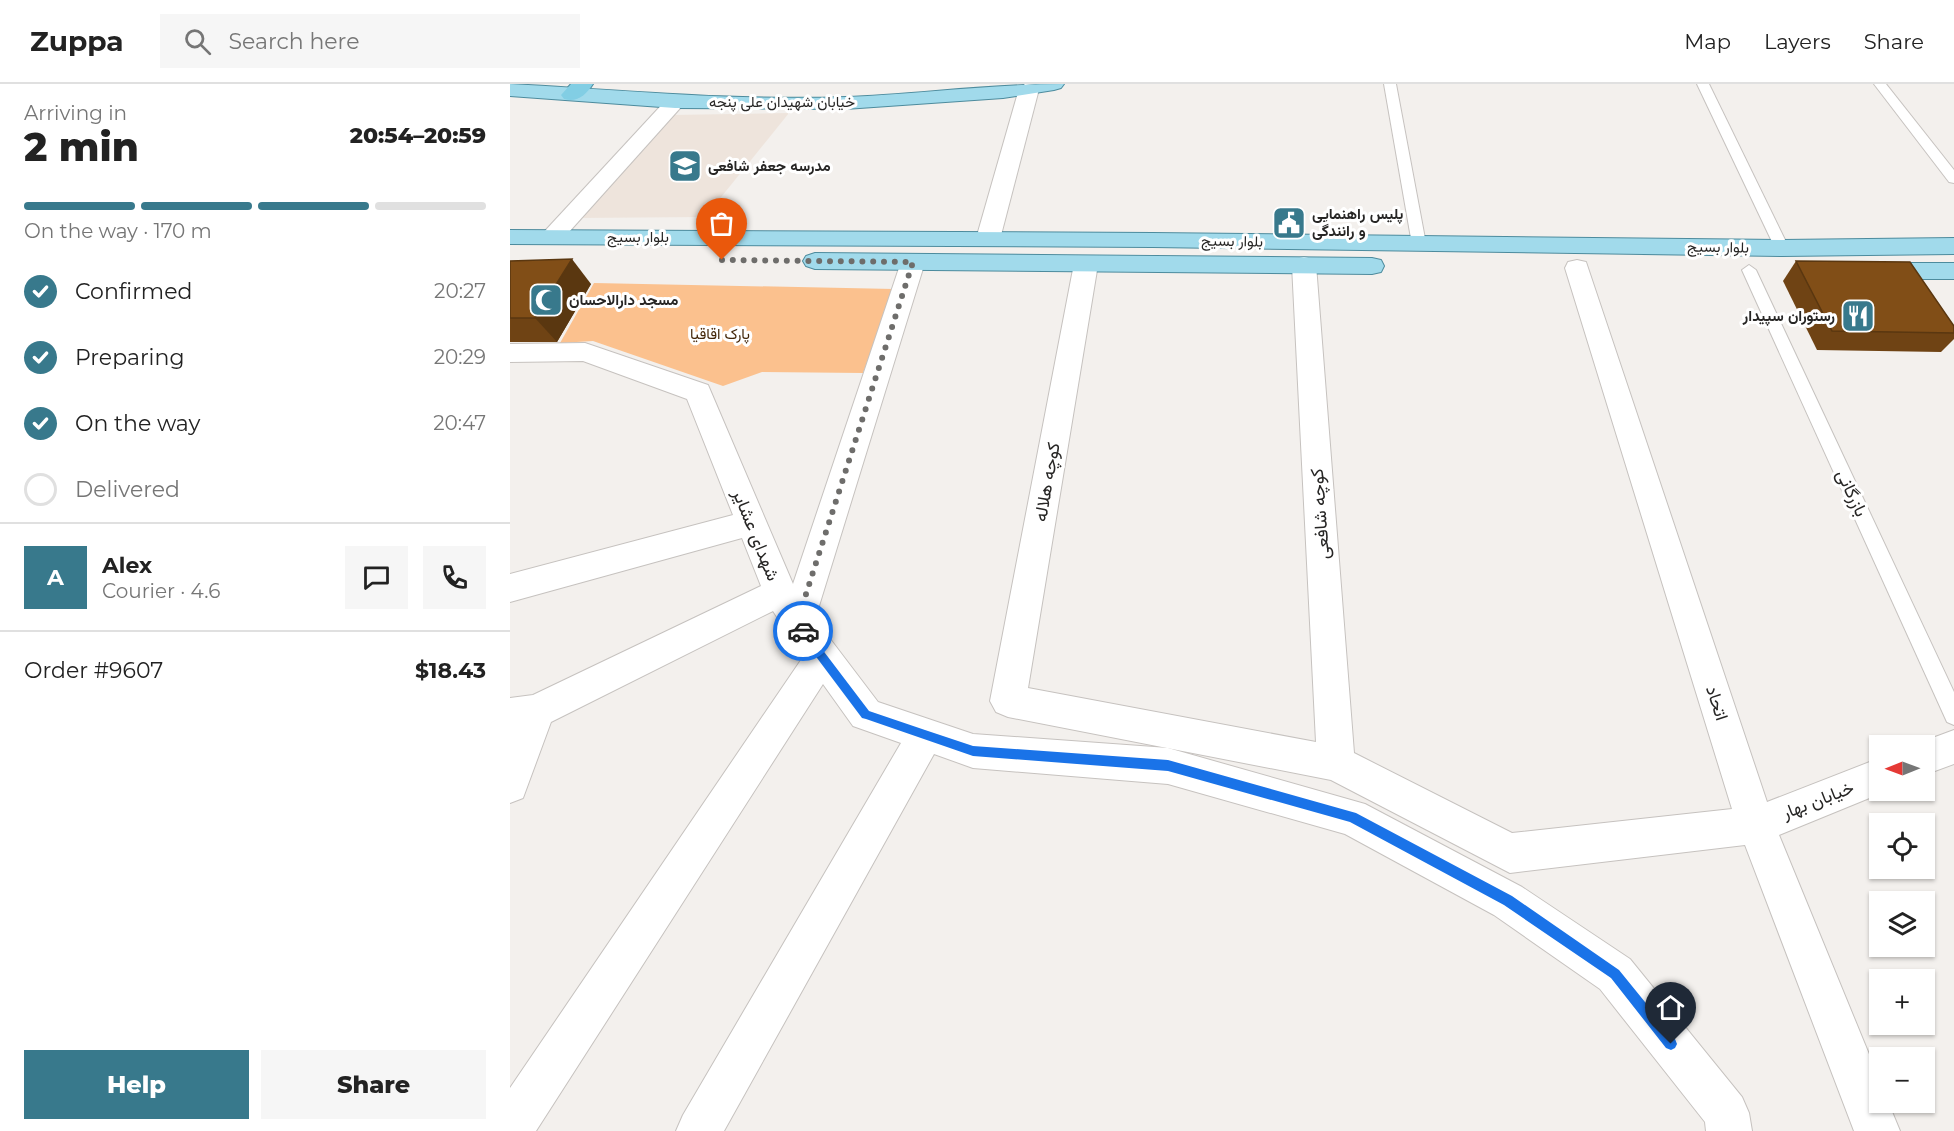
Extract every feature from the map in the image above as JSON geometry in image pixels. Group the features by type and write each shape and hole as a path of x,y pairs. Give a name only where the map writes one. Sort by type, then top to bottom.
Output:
{"main road":[{"name":"خیابان شهیدان علی پنجه","path":"624,84 730,90 861,91 951,84"},
{"name":"خیابان شهیدان علی پنجه","path":"510,90 577,89 675,102 845,103 1054,84"},
{"name":"بلوار بسیج","path":"510,237 988,239 1413,261"},
{"name":"بلوار بسیج","path":"510,259 1304,265 1782,248 1954,246"},
{"name":"بلوار بسیج","path":"1470,267 1817,270"},
{"path":"1852,271 1954,271"}],"street":[{"path":"988,239 1029,86"},
{"path":"552,237 675,102"},
{"path":"510,785 523,713 788,607 913,262"},
{"name":"کوچه هلاله","path":"1008,701 1086,264"},
{"name":"کوچه شافعی","path":"1304,265 1335,763"},
{"name":"اتحاد","path":"1577,268 1756,825 1877,1131"},
{"name":"شهدای عشایر","path":"510,353 585,352 698,392 788,607 822,657 866,714 973,751 1168,766 1352,817 1508,901 1615,974 1726,1113 1729,1131"},
{"path":"510,588 751,523"},
{"path":"513,1131 524,1107 822,657"},
{"name":"خیابان بهار","path":"1008,701 1335,763 1510,853 1756,825 1869,780"},
{"path":"699,1131 925,735"},
{"path":"1935,754 1954,747"}],"lane":[{"path":"1390,84 1413,261"},
{"path":"1703,84 1782,248"},
{"path":"1880,84 1954,179"},
{"name":"بازرگانی","path":"1749,270 1954,715"}],"shaded area":[{"name":"مدرسه جعفر شافعی","path":"789,113 705,217 577,218 671,115"}],"green space":[{"name":"پارک اقاقیا","path":"594,283 894,289 863,373 762,372 723,386 593,341 560,343"}],"building":[{"path":"572,259 535,318 510,318 510,261"},
{"path":"1796,261 1910,262 1954,326 1954,333 1832,331"}],"way so far":[{"path":"722,260 913,262 797,622 803,631"}],"place":[{"name":"مدرسه جعفر شافعی","path":"685,166"},
{"name":"پلیس راهنمایی و رانندگی","path":"1289,223"},
{"name":"مسجد دارالاحسان","path":"546,300"},
{"name":"رستوران سپیدار","path":"1858,316"}],"route":[{"path":"803,631 866,714 925,735 973,751 1168,766 1352,817 1508,901 1615,974 1671,1044"}]}
